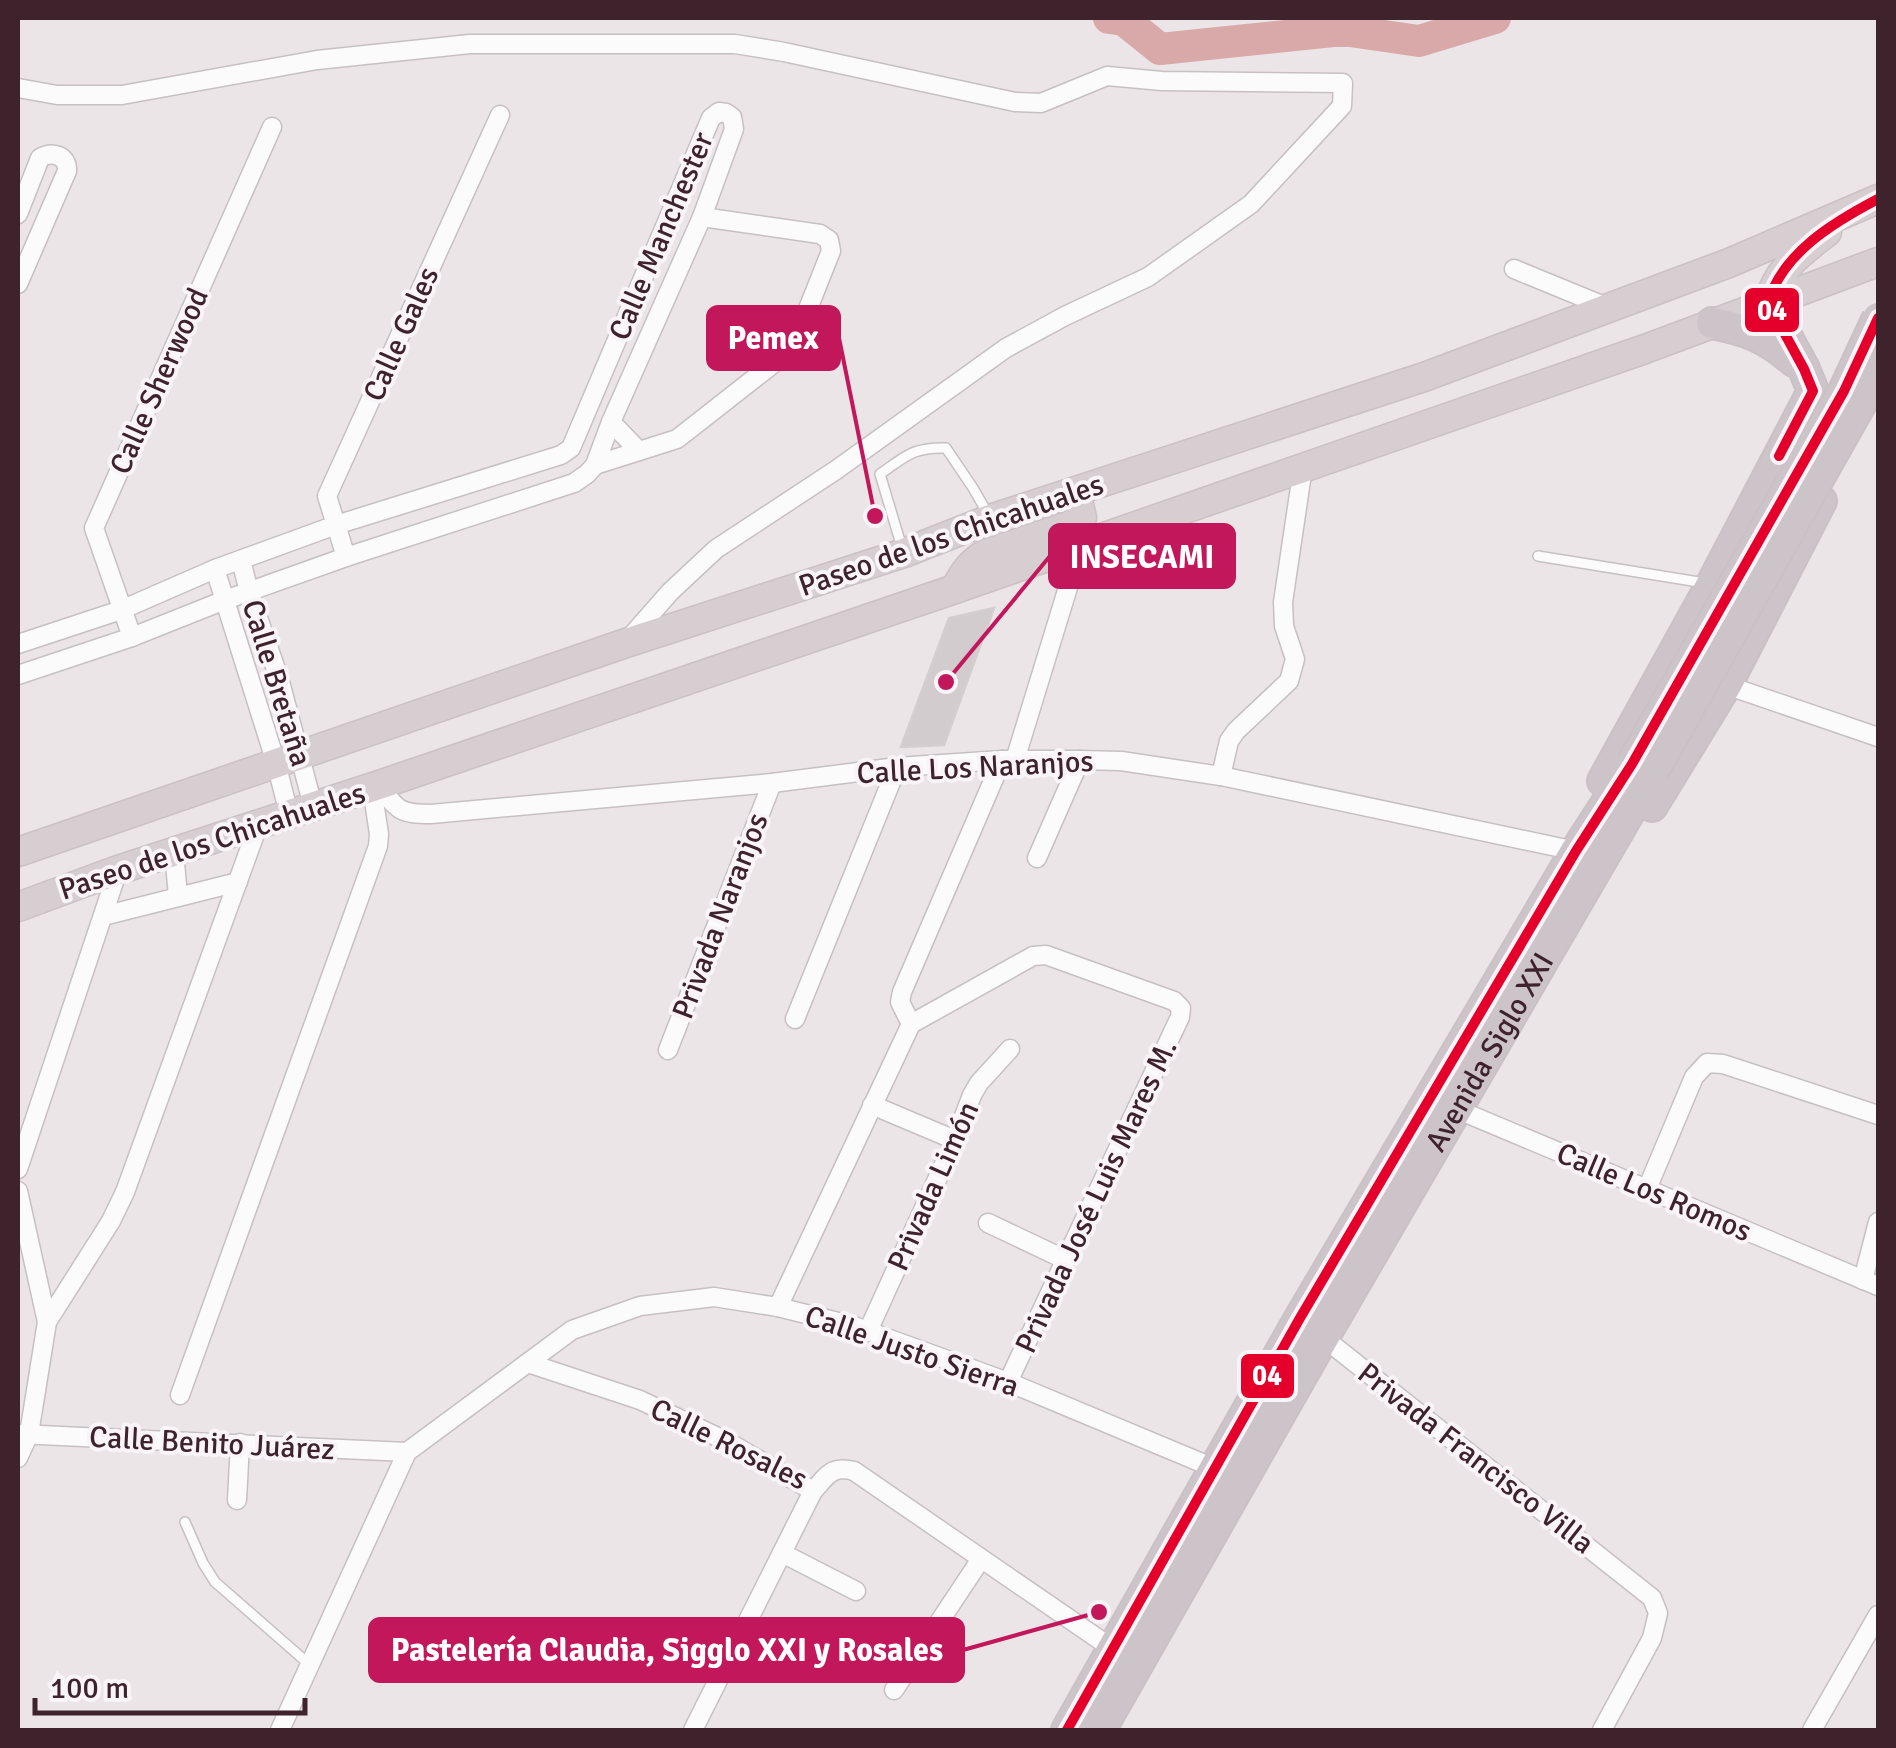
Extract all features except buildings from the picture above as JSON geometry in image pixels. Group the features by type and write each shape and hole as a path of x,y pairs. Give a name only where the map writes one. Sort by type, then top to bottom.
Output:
{"highway":[{"path":"1768,303 1809,380"},
{"name":"Avenida Siglo XXI","path":"1444,1104 1554,942 1642,768 1844,391 1878,318"},
{"path":"1712,323 1741,328 1774,344 1809,380 1854,439"},
{"name":"Avenida Siglo XXI","path":"1100,1730 1312,1328 1444,1104 1578,849 1642,768 1878,373"},
{"path":"1578,849 1592,800 1712,584 1809,380"},
{"path":"1554,942 1630,844 1726,685 1878,395"},
{"name":"Avenida Siglo XXI","path":"1067,1730 1214,1468 1312,1328"}],"main road":[{"name":"Paseo de los Chicahuales","path":"18,852 626,642 904,553 990,518 1424,377 1728,263 1878,199"},
{"path":"1768,303 1779,275 1794,258 1851,212"},
{"name":"Paseo de los Chicahuales","path":"18,906 955,589 1645,349 1878,262"},
{"path":"955,589 965,570 985,554 1080,522 1076,492"}],"street":[{"path":"18,88 56,95 122,95 316,60 470,44 735,44 1015,102 1041,103 1107,76 1162,81 1343,83 1342,106 1251,204 1148,277 1006,348 836,470 716,549 670,592 626,642"},
{"name":"Calle Manchester","path":"572,448 710,118 726,113 732,118 734,129 702,217 595,465"},
{"name":"Calle Gales","path":"346,557 328,496 500,115"},
{"name":"Calle Sherwood","path":"132,637 94,528 272,128"},
{"path":"18,214 40,158 56,154 63,158 67,171 18,284"},
{"path":"18,675 346,557 574,483 595,465 677,439 792,349 832,251 829,240 820,234 702,217"},
{"path":"1514,269 1610,308"},
{"path":"611,422 639,451"},
{"path":"18,644 121,610 215,569 336,525 572,448 595,465"},
{"path":"1221,776 1229,741 1289,680 1296,659 1284,626 1282,602 1303,467"},
{"path":"778,1307 911,1024 900,1002 902,992 1009,760 1081,545"},
{"name":"Calle Bretaña","path":"241,560 280,678 288,759"},
{"name":"Calle Bretaña","path":"215,569 288,759 301,810"},
{"path":"1726,685 1878,738"},
{"name":"Calle Los Naranjos","path":"376,786 396,808 430,814 772,783 898,766 1009,760 1121,762 1221,776 1578,849"},
{"path":"1038,858 1080,760"},
{"path":"795,1020 898,766"},
{"name":"Privada Naranjos","path":"668,1050 772,783"},
{"path":"180,1395 378,846 376,786"},
{"path":"18,1458 47,1322 125,1192 259,824"},
{"path":"174,852 178,896"},
{"path":"18,1170 118,870"},
{"path":"103,916 238,882"},
{"name":"Privada José Luis Mares M.","path":"911,1024 1033,956 1046,955 1174,1002 1181,1008 1008,1382"},
{"name":"Privada Limón","path":"868,1331 972,1095 1010,1049"},
{"path":"1647,1189 1694,1077 1708,1063 1723,1064 1878,1115"},
{"name":"Calle Los Romos","path":"1444,1104 1871,1283"},
{"path":"872,1105 955,1140"},
{"path":"18,1191 47,1322"},
{"path":"1871,1283 1878,1222"},
{"path":"988,1223 1066,1260"},
{"name":"Calle Justo Sierra","path":"285,1729 310,1664 407,1452 572,1330 640,1306 714,1297 778,1307 868,1331 1008,1382 1214,1468"},
{"name":"Privada Francisco Villa","path":"1312,1328 1652,1598 1658,1613 1652,1638 1602,1730"},
{"name":"Calle Rosales","path":"528,1363 640,1400 728,1442 812,1491 834,1470 854,1471 1113,1649"},
{"name":"Calle Benito Juárez","path":"23,1434 407,1452"},
{"path":"237,1500 240,1444"},
{"path":"693,1730 812,1491"},
{"path":"782,1553 856,1591"},
{"path":"894,1690 981,1559"},
{"path":"1812,1730 1878,1615"}],"lane":[{"path":"904,553 880,474 911,452 946,448 990,518"},
{"path":"1538,556 1712,584"},
{"path":"185,1522 216,1582 310,1664"}],"waterway":[{"path":"1109,18 1124,20 1160,49 1333,31 1419,41 1495,18"}],"transit line":[{"name":"04","path":"1779,456 1813,391 1768,303 1775,285 1797,254 1844,218 1878,199"},
{"name":"04","path":"1067,1730 1300,1318 1576,851 1632,764 1844,391 1878,318"}],"place":[{"name":"Pemex","path":"875,516"},
{"name":"INSECAMI","path":"946,682"},
{"name":"Pastelería Claudia, Sigglo XXI y Rosales","path":"1099,1612"}]}
